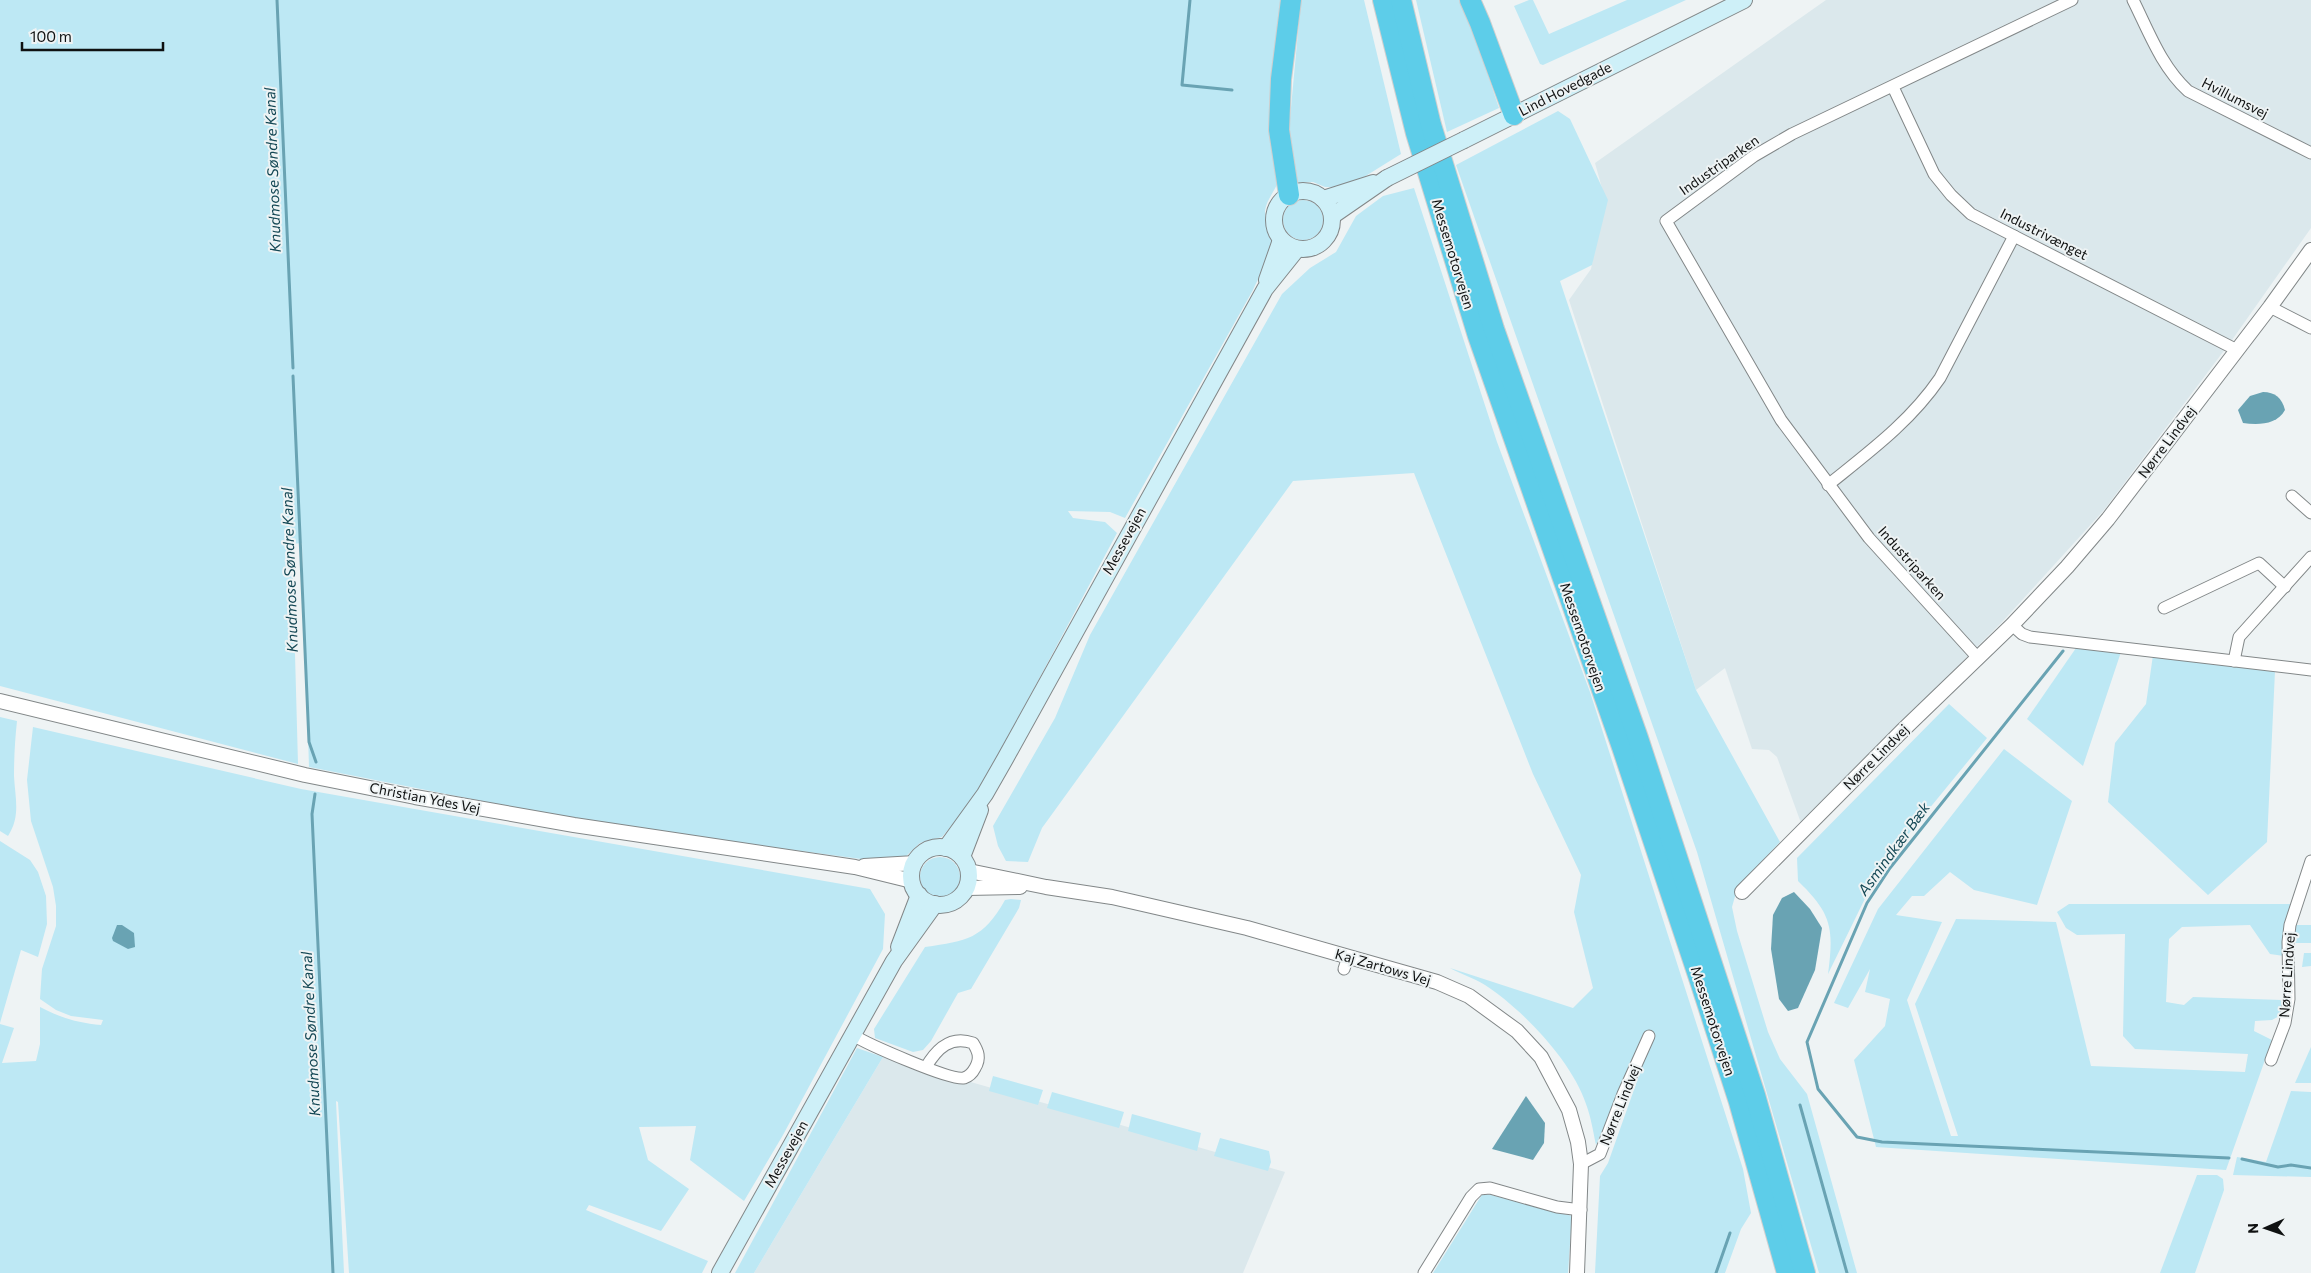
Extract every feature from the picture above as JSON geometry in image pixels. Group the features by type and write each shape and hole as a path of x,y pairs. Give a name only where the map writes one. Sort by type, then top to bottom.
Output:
{"highway":[{"path":"1290,195 1279,130 1280,79 1291,0"},
{"name":"Messemotorvejen","path":"1383,0 1416,133 1478,336 1622,747 1695,965 1739,1102 1788,1273"},
{"name":"Messemotorvejen","path":"1401,0 1430,124 1494,330 1638,738 1755,1095 1805,1273"},
{"path":"1470,0 1514,115"}],"main road":[{"name":"Lind Hovedgade","path":"1323,199 1387,178 1744,0"},
{"name":"Lind Hovedgade","path":"1332,216 1387,178"},
{"path":"1308,191 1323,199 1329,207 1332,216 1331,229 1326,238 1313,248 1298,249 1281,240 1276,231 1275,215 1281,201 1290,195 1308,191"},
{"name":"Messevejen","path":"946,848 985,794 1264,289 1281,240"},
{"name":"Messevejen","path":"1264,289 1298,249"},
{"name":"Messevejen","path":"965,864 985,794"},
{"path":"946,848 954,851 965,864 967,888 960,897 952,902 935,904 915,888 915,863 926,851 946,848"},
{"name":"Messevejen","path":"894,961 915,888"},
{"name":"Messevejen","path":"720,1273 894,961 935,904"}],"street":[{"name":"Industriparken","path":"1978,658 1869,538 1828,486 1781,420 1666,221 1754,156 1792,134 2072,0"},
{"name":"Hvillumsvej","path":"2133,0 2163,61 2175,79 2188,90 2311,153"},
{"name":"Industrivænget","path":"1893,87 1934,174 1951,195 1971,214 2237,350"},
{"path":"1828,486 1902,425 1925,400 1940,378 2014,236"},
{"name":"Nørre Lindvej","path":"1742,892 1903,730 2012,625 2067,567 2108,519 2270,307 2311,250"},
{"path":"2270,307 2311,328"},
{"path":"2292,496 2311,513"},
{"path":"2234,661 2239,636 2311,557"},
{"path":"2164,608 2259,563 2285,587"},
{"path":"2012,625 2022,634 2030,637 2311,670"},
{"name":"Christian Ydes Vej","path":"0,700 305,775 574,826 855,866 915,863"},
{"name":"Nørre Lindvej","path":"2271,1060 2285,1023 2289,999 2288,942 2290,925 2311,861"},
{"name":"Kaj Zartows Vej","path":"965,864 1046,887 1112,897 1188,913 1346,963 1437,982 1461,993 1496,1014 1517,1031 1541,1057 1569,1110 1578,1142 1581,1164 1581,1210 1576,1273"},
{"name":"Christian Ydes Vej","path":"855,866 915,888"},
{"name":"Kaj Zartows Vej","path":"967,888 1046,887"},
{"path":"853,1035 926,1067 964,1078 970,1075 977,1065 979,1053 973,1043 962,1039 947,1044 936,1052 926,1067"},
{"name":"Nørre Lindvej","path":"1581,1164 1600,1154 1623,1094 1649,1036"},
{"path":"1424,1273 1471,1198 1479,1189 1490,1188 1557,1207 1581,1210"}],"shaded area":[{"path":"0,0 1283,0 1279,179 1265,211 1271,234 1270,249 1266,263 1253,290 1125,518 1110,512 1068,511 1073,518 1105,522 1117,533 977,795 942,837 920,843 904,858 861,859 599,824 309,767 302,543 292,544 298,764 0,686"},
{"path":"1301,0 1364,0 1401,154 1348,187 1325,187 1313,182 1295,183 1289,129"},
{"path":"1416,0 1459,0 1472,28 1499,108 1447,132"},
{"path":"1533,0 1549,34 1627,0 1686,0 1543,65 1540,64 1514,6"},
{"path":"1826,0 2311,0 2311,228 2232,340 2104,510 2003,621 1801,823 1777,757 1769,750 1752,749 1725,668 1696,690 1569,300 1591,269 1605,199 1595,163"},
{"path":"1558,111 1570,119 1608,200 1592,265 1560,281 1696,690 1780,842 1738,886 1732,907 1737,931 1768,1032 1780,1059 1807,1094 1857,1273 1819,1273 1697,852 1456,165"},
{"path":"1414,188 1497,442 1590,692 1743,1169 1751,1213 1741,1229 1725,1273 1595,1273 1600,1176 1608,1163 1653,1036 1648,1031 1596,1145 1589,1114 1579,1088 1570,1071 1544,1037 1499,995 1481,983 1450,968 1573,1008 1593,988 1574,912 1581,875 1533,774 1414,473 1293,481 1042,828 1028,862 1006,861 998,846 993,826 1055,718 1090,635 1282,294 1310,268 1336,252 1356,216 1383,196"},
{"path":"1307,200 1314,203 1320,209 1323,220 1322,228 1314,237 1307,240 1299,240 1292,237 1284,228 1283,216 1286,209 1295,201"},
{"path":"2263,392 2277,396 2282,402 2285,410 2282,415 2267,423 2243,423 2238,410 2250,396"},
{"path":"2076,648 2121,652 2083,766 2027,719"},
{"path":"2153,655 2275,671 2267,842 2208,895 2108,802 2115,743 2146,704"},
{"path":"1949,704 1987,738 1879,870 1828,974 1831,945 1828,923 1818,903 1798,881 1797,858"},
{"path":"0,717 17,721 14,769 16,814 8,836 0,831"},
{"path":"33,727 301,789 870,889 885,914 883,949 783,1135 744,1201 690,1160 696,1126 639,1127 648,1160 689,1189 661,1231 589,1205 586,1210 708,1261 702,1273 349,1273 338,1102 336,1101 344,1273 0,1273 0,1024 14,1028 2,1063 36,1061 40,1044 40,1007 62,1017 85,1023 101,1025 103,1020 71,1016 56,1010 40,999 42,969 56,926 56,906 53,887 31,821 27,780"},
{"path":"2004,749 2072,801 2037,905 1974,890 1950,872 1924,896 1912,896 1896,915 1942,922 1907,1000 1951,1136 1958,1136 1915,1004 1956,919 2056,922 2091,1066 2245,1072 2248,1054 2135,1049 2123,1036 2125,934 2077,935 2066,928 2057,912 2069,904 2294,904 2284,956 2270,954 2250,925 2182,927 2169,939 2166,1002 2184,1005 2193,997 2282,1000 2283,1014 2272,1020 2255,1021 2254,1031 2272,1040 2226,1170 1876,1147 1854,1060 1885,1026 1890,999 1865,992 1870,969 1848,1008 1834,1003 1878,909"},
{"path":"0,841 30,860 38,872 46,896 47,924 38,957 21,950 0,1023"},
{"path":"940,857 954,863 960,877 954,891 940,897 926,891 920,877 926,863"},
{"path":"1794,892 1810,909 1822,928 1815,970 1798,1008 1788,1011 1779,999 1771,949 1773,915 1782,898"},
{"path":"1005,900 1021,900 1019,908 971,989 958,993 931,1041 923,1050 913,1052 875,1038 874,1029 925,947 952,943 972,936 989,923"},
{"path":"117,925 122,925 134,933 135,947 128,949 113,941 112,938"},
{"path":"2296,925 2311,925 2311,943 2293,943"},
{"path":"2304,953 2311,953 2311,966 2302,967"},
{"path":"2311,1047 2311,1083 2295,1083"},
{"path":"857,1048 883,1057 754,1273 735,1273"},
{"path":"883,1057 1285,1172 1243,1273 754,1273"},
{"path":"993,1076 1043,1090 1038,1105 989,1091"},
{"path":"2291,1091 2311,1092 2311,1177 2233,1175 2237,1157 2266,1162"},
{"path":"1052,1092 1124,1112 1119,1128 1047,1108"},
{"path":"1526,1096 1545,1123 1544,1143 1533,1160 1492,1149"},
{"path":"1132,1114 1201,1133 1197,1151 1128,1131"},
{"path":"1220,1138 1269,1151 1271,1162 1268,1171 1214,1156"},
{"path":"2197,1175 2217,1175 2223,1179 2224,1190 2195,1273 2160,1273"},
{"path":"1483,1193 1572,1216 1568,1273 1433,1273"}],"waterway":[{"name":"Knudmose Søndre Kanal","path":"277,0 293,368"},
{"path":"1190,0 1182,85 1232,90"},
{"name":"Knudmose Søndre Kanal","path":"293,376 309,742 316,762"},
{"name":"Asmindkær Bæk","path":"2063,651 1890,868 1867,903 1807,1042 1818,1089 1857,1137 1882,1142 2229,1158"},
{"name":"Knudmose Søndre Kanal","path":"315,794 312,814 333,1273"},
{"path":"1800,1105 1847,1273"},
{"path":"2242,1159 2278,1167 2291,1165 2311,1168"},
{"path":"1716,1273 1730,1233"}]}
